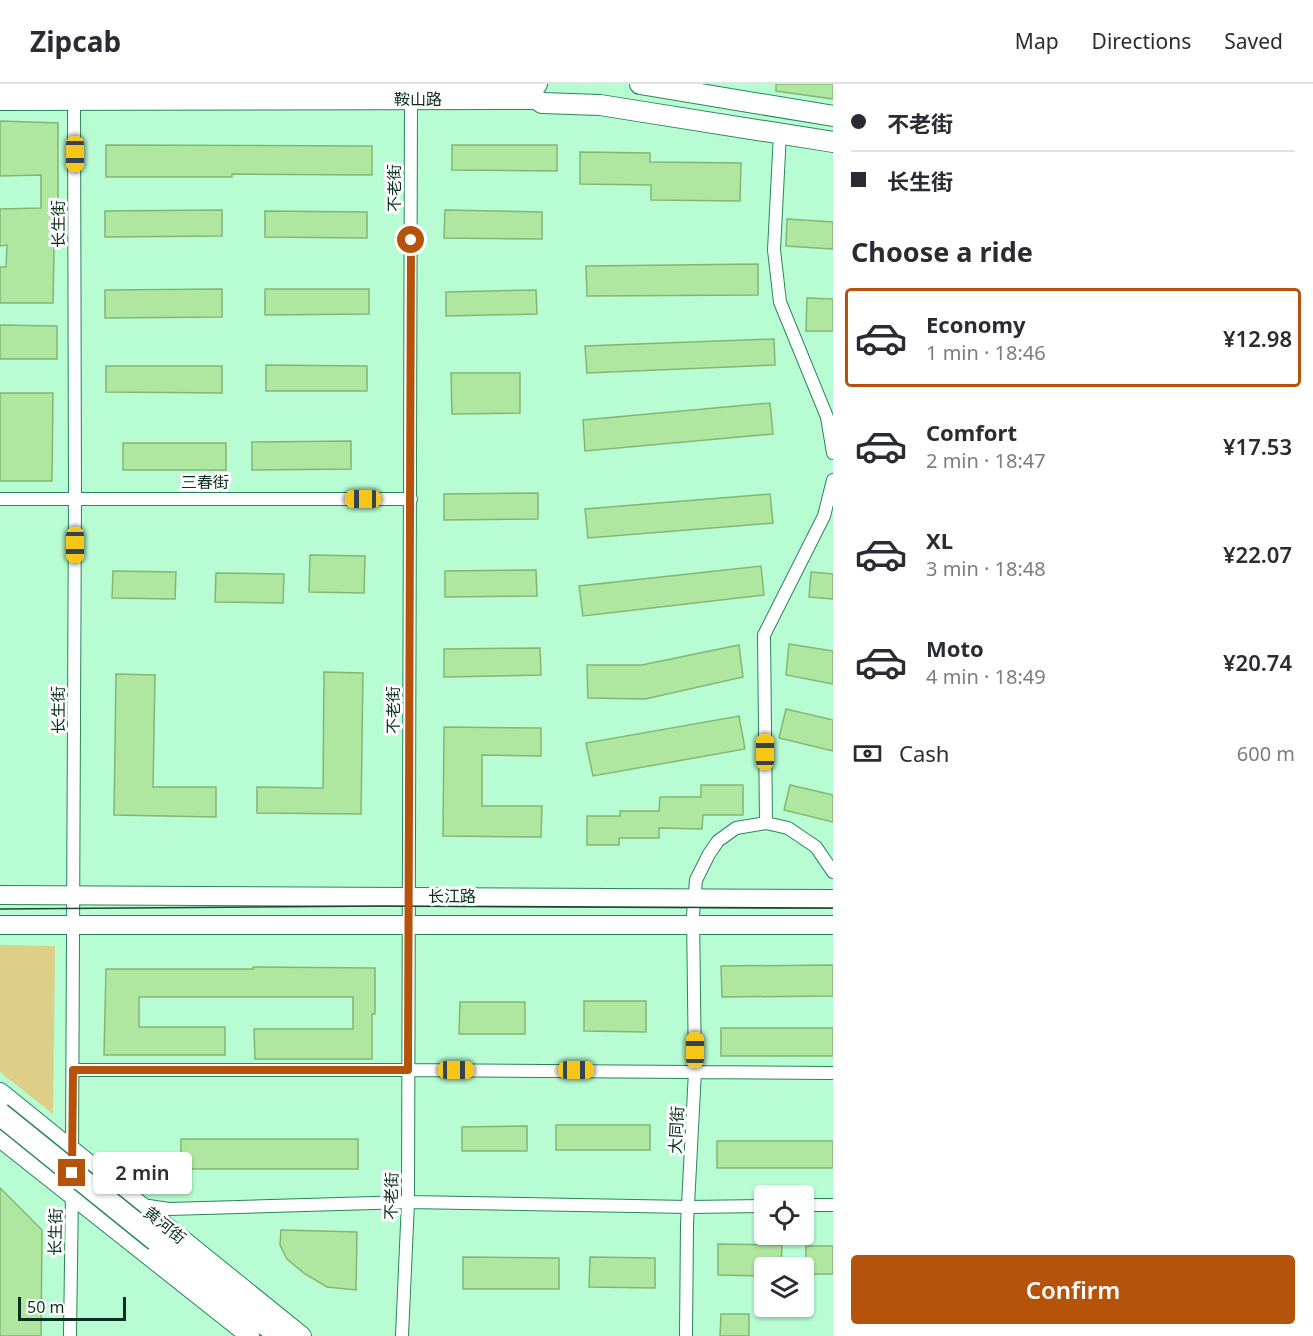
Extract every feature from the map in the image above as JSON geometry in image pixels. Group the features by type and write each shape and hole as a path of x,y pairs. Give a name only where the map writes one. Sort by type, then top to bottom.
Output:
{"highway":[{"path":"0,1114 249,1314 283,1336"}],"main road":[{"name":"鞍山路","path":"411,92 537,84"},
{"path":"640,84 833,116"},
{"name":"鞍山路","path":"0,85 74,90 411,92 536,99 542,103 600,105 833,142"},
{"name":"鞍山路","path":"0,100 74,90"},
{"name":"长江路","path":"0,895 833,898"},
{"name":"长江路","path":"0,926 833,925"},
{"name":"黄河街","path":"0,1092 302,1336"},
{"name":"黄河街","path":"0,1138 249,1336"}],"street":[{"name":"长生街","path":"70,1336 74,926 74,90"},
{"name":"不老街","path":"402,1336 408,1202 411,92"},
{"path":"780,133 774,250 780,302 827,417 833,453"},
{"path":"833,480 824,516 764,635 765,823 788,828 816,847 833,872"},
{"name":"三春街","path":"0,499 411,499"},
{"name":"大同街","path":"686,1336 687,1224 695,1071 693,898 701,867 718,841 736,828 765,823"},
{"path":"73,1070 833,1073"},
{"path":"72,1195 169,1209 408,1202 754,1206"},
{"path":"814,1205 833,1205"}],"shaded area":[{"path":"0,945 55,946 53,1114 0,1072"}],"building":[{"path":"776,84 833,84 833,99 776,91"},
{"path":"0,121 58,123 58,202 53,303 0,303 0,267 6,267 7,245 0,246 0,209 41,208 41,175 0,176"},
{"path":"106,145 372,146 372,175 232,174 232,177 106,177"},
{"path":"452,145 557,145 557,171 452,170"},
{"path":"580,152 650,153 650,162 741,163 740,201 651,200 651,185 580,184"},
{"path":"222,210 222,236 105,237 105,211"},
{"path":"445,210 542,212 542,239 444,238"},
{"path":"265,211 367,212 367,238 265,237"},
{"path":"787,219 833,222 833,249 786,246"},
{"path":"758,264 758,295 587,296 586,266"},
{"path":"222,289 222,317 105,318 105,290"},
{"path":"265,289 369,289 369,314 265,315"},
{"path":"536,290 537,314 446,316 446,292"},
{"path":"807,298 833,299 833,331 806,331"},
{"path":"0,325 57,326 57,359 0,359"},
{"path":"774,339 775,365 587,373 585,346"},
{"path":"266,365 367,366 367,391 266,391"},
{"path":"106,366 222,366 222,393 106,392"},
{"path":"451,373 520,373 520,413 452,414"},
{"path":"0,393 53,393 52,481 0,481"},
{"path":"770,403 773,434 585,451 583,420"},
{"path":"351,441 351,469 252,470 252,442"},
{"path":"123,443 226,443 226,470 123,470"},
{"path":"538,493 538,519 444,520 444,494"},
{"path":"770,494 773,523 588,538 585,509"},
{"path":"310,555 365,556 364,593 309,592"},
{"path":"761,566 764,595 583,616 579,586"},
{"path":"536,570 537,596 445,597 445,571"},
{"path":"113,571 176,572 175,599 112,598"},
{"path":"811,572 833,574 833,599 809,597"},
{"path":"216,573 284,574 283,603 215,602"},
{"path":"789,644 833,651 833,684 786,675"},
{"path":"739,645 743,677 645,699 588,698 587,665 642,665"},
{"path":"540,648 541,675 444,677 444,649"},
{"path":"324,672 363,673 361,814 257,813 257,787 323,788"},
{"path":"116,674 155,675 153,787 216,787 216,817 114,815"},
{"path":"786,709 833,720 833,751 779,738"},
{"path":"739,716 745,749 593,776 586,743"},
{"path":"444,727 541,728 541,756 482,755 482,806 542,806 541,837 443,836"},
{"path":"701,785 743,785 743,815 703,815 702,829 659,828 659,838 619,838 619,845 587,845 587,816 620,816 620,811 659,811 660,797 701,797"},
{"path":"790,785 833,795 833,822 784,810"},
{"path":"833,965 833,996 722,997 721,966"},
{"path":"253,967 375,968 372,1059 255,1059 254,1029 353,1029 353,997 139,997 139,1027 225,1027 225,1055 104,1055 106,969 253,969"},
{"path":"584,1001 646,1001 646,1032 584,1031"},
{"path":"460,1002 525,1002 525,1034 459,1034"},
{"path":"721,1028 833,1028 833,1056 721,1056"},
{"path":"556,1125 650,1125 650,1150 556,1150"},
{"path":"527,1126 527,1151 462,1151 462,1127"},
{"path":"181,1139 358,1139 358,1169 181,1169"},
{"path":"717,1141 833,1141 833,1168 717,1168"},
{"path":"0,1188 42,1230 41,1336 0,1336"},
{"path":"281,1230 357,1232 356,1290 327,1287 305,1274 287,1259 280,1245"},
{"path":"718,1244 782,1245 781,1257 754,1257 754,1276 718,1275"},
{"path":"806,1246 833,1246 833,1274 814,1274 814,1257 806,1257"},
{"path":"463,1257 559,1258 559,1289 463,1289"},
{"path":"590,1257 655,1258 655,1288 589,1287"},
{"path":"721,1314 749,1314 749,1336 720,1336"}],"tram line":[{"path":"0,909 383,906 833,908"}],"route":[{"path":"72,1173 73,1070 408,1070 411,240"}]}
